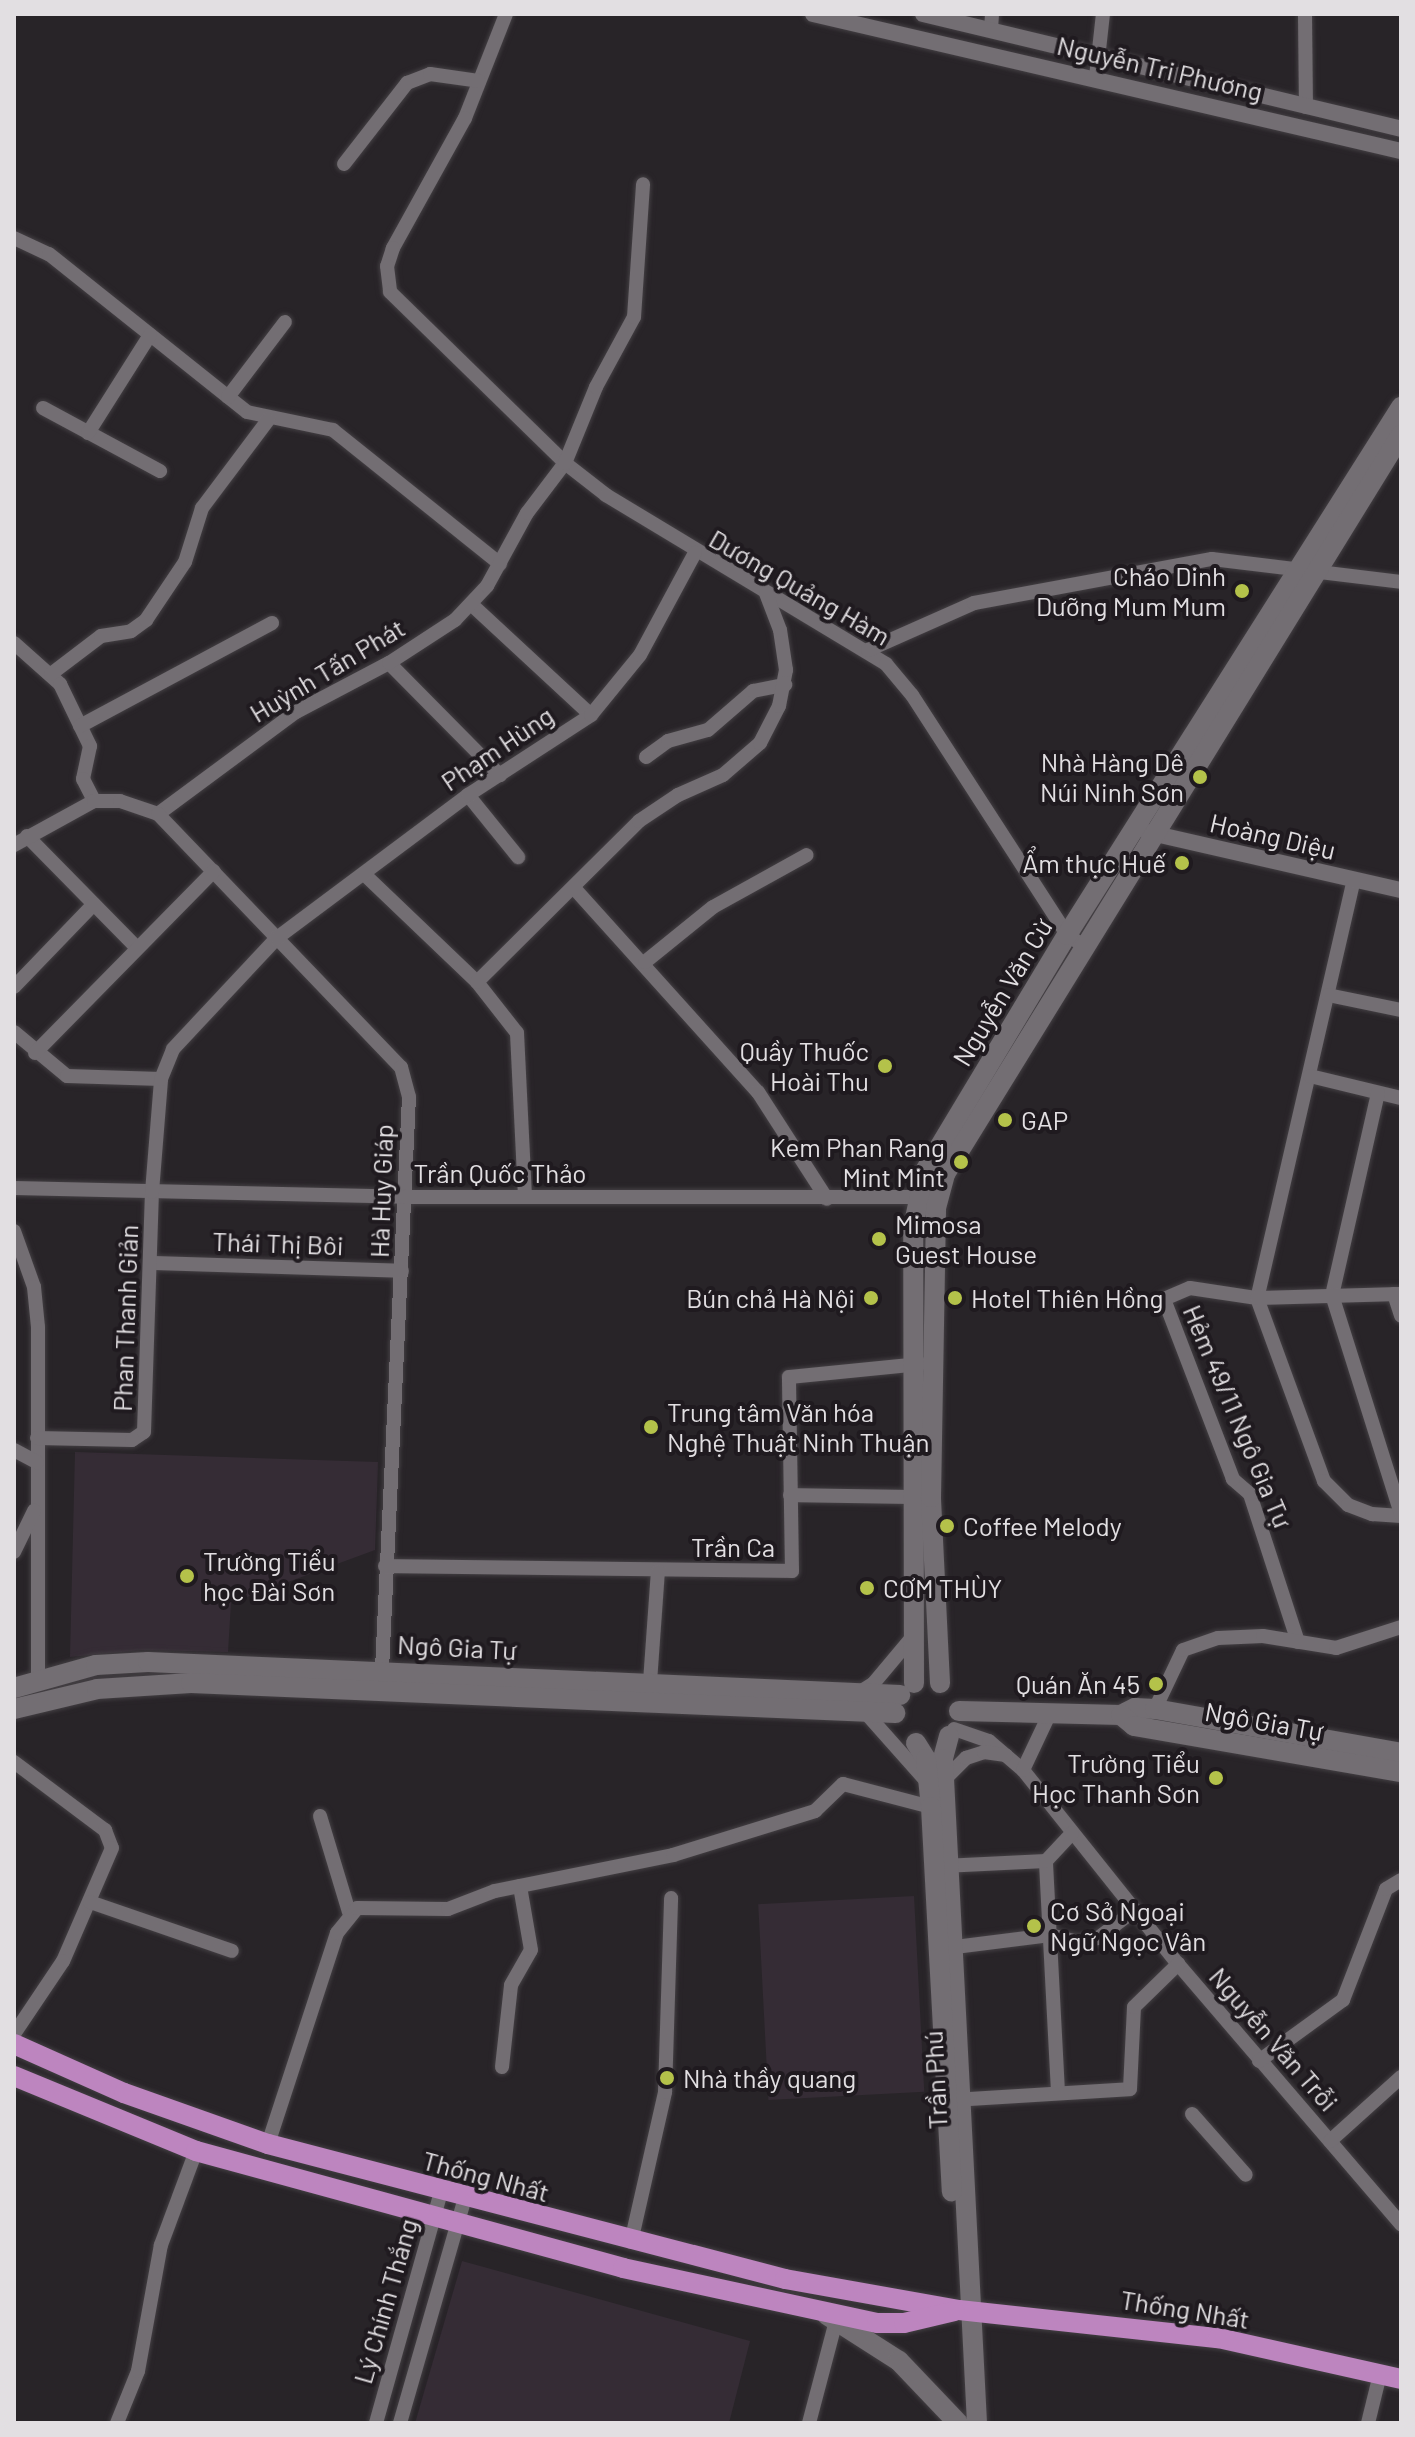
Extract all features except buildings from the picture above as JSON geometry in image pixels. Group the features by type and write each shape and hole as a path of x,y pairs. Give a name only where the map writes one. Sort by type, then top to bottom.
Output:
{"main road":[{"name":"Nguyễn Văn Cừ","path":"903,1697 914,1635 922,1497 923,1364 916,1197 939,1147 1075,940 1307,571 1401,407"},
{"name":"Nguyễn Văn Cừ","path":"1307,571 1401,435"},
{"name":"Nguyễn Văn Cừ","path":"923,1364 938,1198 959,1148 1075,940"},
{"name":"Nguyễn Văn Cừ","path":"922,1497 940,1683"},
{"name":"Ngô Gia Tự","path":"14,1688 38,1677 96,1665 228,1675 382,1693 498,1696 650,1691"},
{"path":"382,1670 382,1693"},
{"name":"Ngô Gia Tự","path":"14,1709 38,1699 120,1686 228,1675 382,1670 499,1675 650,1691 725,1695 862,1702 903,1697"},
{"path":"498,1696 499,1675"},
{"path":"38,1677 38,1699"},
{"path":"940,1683 953,1694 954,1725 934,1744 916,1743 901,1731 903,1697 940,1683"},
{"name":"Ngô Gia Tự","path":"954,1725 1050,1713 1121,1715 1135,1708 1155,1709 1401,1753"},
{"name":"Ngô Gia Tự","path":"1121,1715 1134,1726 1401,1772"},
{"name":"Trần Phú","path":"954,1725 931,1807 955,1947 954,2100"},
{"name":"Trần Phú","path":"916,1743 937,1781 966,2310 977,2423"},
{"name":"Thống Nhất","path":"14,2044 58,2064 268,2144 631,2242 822,2287 966,2310 1218,2338 1401,2379"},
{"path":"44,2090 58,2064"},
{"name":"Thống Nhất","path":"14,2076 196,2151 623,2268 826,2316 892,2323 966,2310"},
{"path":"258,2170 268,2144"},
{"path":"623,2268 631,2242"},
{"path":"822,2287 826,2316 899,2361 961,2423"},
{"name":"Trần Phú","path":"961,2423 966,2310"}],"street":[{"name":"Dương Quảng Hàm","path":"506,14 454,140 393,248 386,279 398,304 565,463 695,553 868,650 912,695 1075,940"},
{"name":"Nguyễn Tri Phương","path":"813,14 1096,77 1401,151"},
{"name":"Nguyễn Tri Phương","path":"923,14 992,22 1101,56 1401,129"},
{"path":"1096,77 1101,56 1103,14"},
{"path":"1305,14 1306,107"},
{"path":"344,164 407,83 430,74 479,81"},
{"name":"Huỳnh Tấn Phát","path":"158,814 296,712 389,663 471,604 500,564 527,513 565,463 596,387 637,308 643,184"},
{"path":"14,238 49,254 228,397 268,420 308,422 333,430 500,564"},
{"path":"228,397 285,322"},
{"path":"88,433 150,335"},
{"path":"43,408 160,471"},
{"path":"51,674 101,636 131,631 146,620 185,562 202,508 268,420"},
{"name":"Phạm Hùng","path":"161,1079 173,1049 277,938 468,795 591,715 640,655 695,553"},
{"path":"868,650 956,609 989,600 1221,558 1401,582"},
{"path":"477,982 656,807 742,762 770,724 785,685 786,655 766,594"},
{"path":"471,604 591,715"},
{"path":"80,726 272,623"},
{"path":"14,643 51,674 80,726 90,746 83,779 94,801"},
{"path":"389,663 500,775"},
{"path":"646,757 668,741 708,730 753,691 785,685"},
{"path":"468,795 518,857"},
{"path":"14,845 94,801 120,801 158,814"},
{"name":"Hà Huy Giáp","path":"158,814 401,1067 409,1097 382,1670"},
{"name":"Hoàng Diệu","path":"1144,831 1401,890"},
{"path":"27,836 136,947"},
{"path":"645,962 713,907 807,855"},
{"path":"35,1053 214,871"},
{"path":"364,874 477,982 507,1017 520,1045 525,1197"},
{"path":"1354,879 1257,1298 1324,1481 1348,1505 1372,1514 1401,1515 1332,1295 1378,1093"},
{"path":"574,888 645,962 772,1110 827,1199"},
{"path":"14,987 94,904"},
{"path":"1328,995 1401,1010"},
{"path":"14,1032 35,1053 67,1076 161,1079"},
{"path":"1310,1076 1401,1098"},
{"name":"Phan Thanh Giản","path":"37,1438 132,1440 144,1432 153,1263 152,1192 161,1079"},
{"name":"Trần Quốc Thảo","path":"14,1188 405,1197 938,1198"},
{"path":"14,1231 37,1309 38,1677"},
{"name":"Thái Thị Bôi","path":"153,1263 402,1271"},
{"name":"Hẻm 49/11 Ngô Gia Tự","path":"1257,1298 1190,1288 1164,1299 1233,1479 1250,1494 1298,1642"},
{"path":"1257,1298 1397,1294 1401,1316"},
{"name":"Trần Ca","path":"385,1566 792,1571 789,1377 923,1364"},
{"path":"14,1450 37,1462"},
{"path":"790,1495 922,1497"},
{"path":"14,1552 36,1507"},
{"path":"650,1691 658,1571"},
{"path":"1155,1709 1183,1650 1220,1638 1263,1636 1336,1648 1401,1627"},
{"path":"914,1635 862,1702 937,1781 966,1758 984,1752 1009,1755"},
{"path":"1023,1770 1050,1713"},
{"name":"Nguyễn Văn Trỗi","path":"954,1725 1009,1755 1023,1770 1178,1964 1401,2224"},
{"path":"14,1762 111,1838 90,1902 63,1961 14,2034"},
{"path":"268,2144 337,1933 349,1912 357,1908 448,1909 495,1891 673,1855 806,1815 843,1784 931,1807"},
{"path":"320,1816 349,1912"},
{"path":"942,1866 1046,1861 1072,1833"},
{"path":"1046,1861 1058,2092"},
{"path":"1259,2061 1343,2000 1386,1889 1401,1880"},
{"path":"502,2067 511,1985 531,1950 520,1886"},
{"path":"631,2242 665,2092 671,1898"},
{"path":"90,1902 232,1951"},
{"path":"955,1947 1050,1935 1078,1942 1098,1938 1135,1910"},
{"path":"954,2100 1130,2089 1134,2007 1178,1964"},
{"path":"1330,2141 1401,2077"},
{"path":"1192,2114 1246,2175"},
{"path":"117,2423 138,2371 161,2245 196,2151"},
{"name":"Lý Chính Thắng","path":"376,2423 441,2191"},
{"name":"Lý Chính Thắng","path":"400,2423 465,2198"},
{"path":"809,2423 826,2316"},
{"path":"1368,2423 1380,2374"}],"shaded area":[{"name":"Trường Tiểu học Đài Sơn","path":"75,1452 378,1462 375,1550 231,1603 228,1652 142,1650 70,1657"},
{"path":"914,1896 924,2092 768,2100 758,1904"},
{"path":"462,2261 750,2341 729,2423 415,2423"}],"place":[{"name":"Cháo Dinh Dưỡng Mum Mum","path":"1242,591"},
{"name":"Nhà Hàng Dê Núi Ninh Sơn","path":"1200,777"},
{"name":"Ẩm thực Huế","path":"1182,863"},
{"name":"Quầy Thuốc Hoài Thu","path":"885,1066"},
{"name":"GAP","path":"1005,1120"},
{"name":"Kem Phan Rang Mint Mint","path":"961,1162"},
{"name":"Mimosa Guest House","path":"879,1239"},
{"name":"Bún chả Hà Nội","path":"871,1298"},
{"name":"Hotel Thiên Hồng","path":"955,1298"},
{"name":"Trung tâm Văn hóa Nghệ Thuật Ninh Thuận","path":"651,1427"},
{"name":"Coffee Melody","path":"947,1526"},
{"name":"Trường Tiểu học Đài Sơn","path":"187,1576"},
{"name":"CƠM THÙY","path":"867,1588"},
{"name":"Quán Ăn 45","path":"1156,1684"},
{"name":"Trường Tiểu Học Thanh Sơn","path":"1216,1778"},
{"name":"Cơ Sở Ngoại Ngữ Ngọc Vân","path":"1034,1926"},
{"name":"Nhà thầy quang","path":"667,2078"}]}
